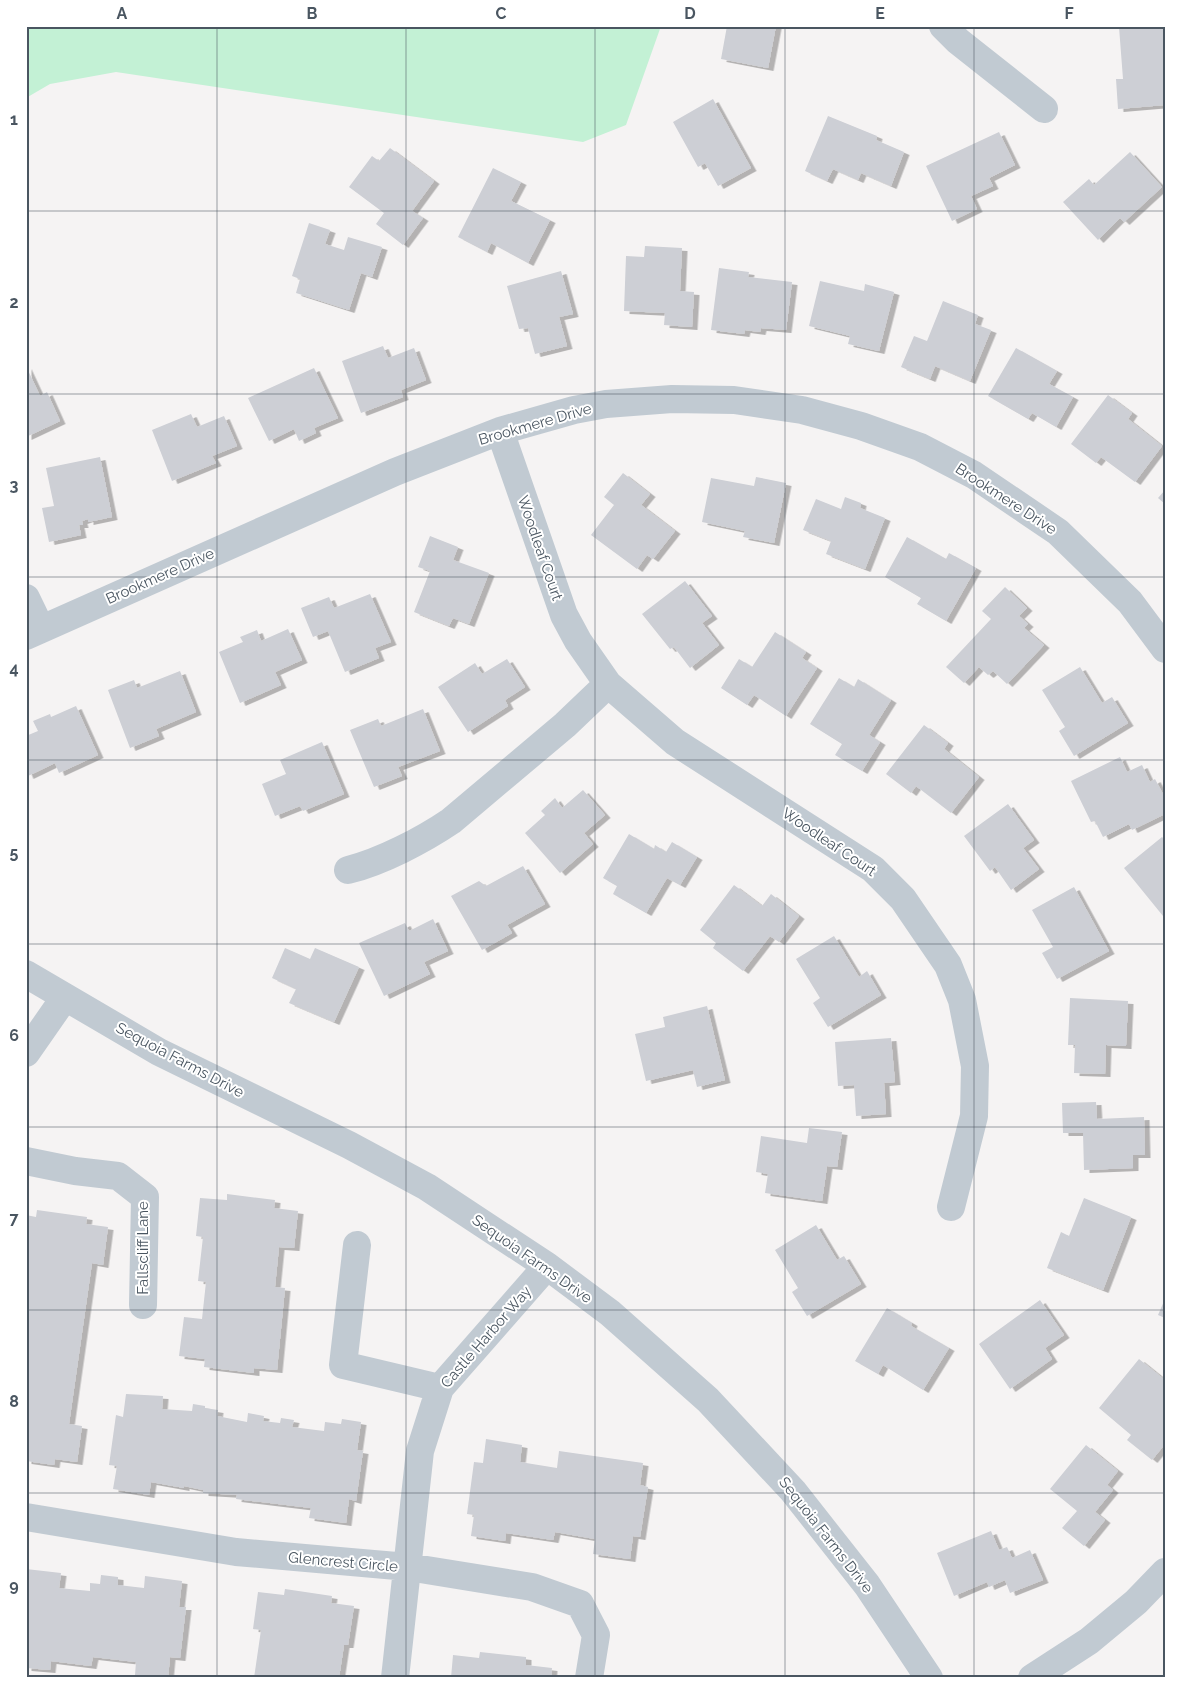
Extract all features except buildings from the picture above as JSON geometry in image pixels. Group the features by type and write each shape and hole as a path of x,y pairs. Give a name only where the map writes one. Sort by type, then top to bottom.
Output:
{"street":[{"path":"943,26 958,41 1044,108"},
{"name":"Brookmere Drive","path":"26,598 34,632 396,472 500,431 574,410 606,404 672,399 753,403 802,410 862,426 920,447 974,475 1058,532 1130,602 1165,648"},
{"name":"Woodleaf Court","path":"500,431 564,615 578,641 608,684 675,742 873,869 903,899 948,965 962,1000 975,1066 974,1116 951,1207"},
{"path":"348,870 362,867 434,833 452,821 565,725 608,684"},
{"name":"Sequoia Farms Drive","path":"26,974 159,1052 349,1145 427,1187 547,1266 610,1313 708,1400 776,1472 867,1585 929,1678"},
{"path":"26,1053 65,997"},
{"name":"Fallscliff Lane","path":"26,1161 75,1171 118,1176 145,1197 143,1305"},
{"path":"357,1245 343,1365 440,1388"},
{"name":"Castle Harbor Way","path":"395,1678 420,1451 440,1388 547,1266"},
{"name":"Glencrest Circle","path":"26,1517 236,1552 408,1568 532,1587 580,1604 596,1635 589,1678"},
{"path":"1032,1678 1089,1641 1136,1602 1165,1572"}],"green space":[{"path":"26,26 661,26 626,125 583,142 116,72 50,84 26,98"}]}
